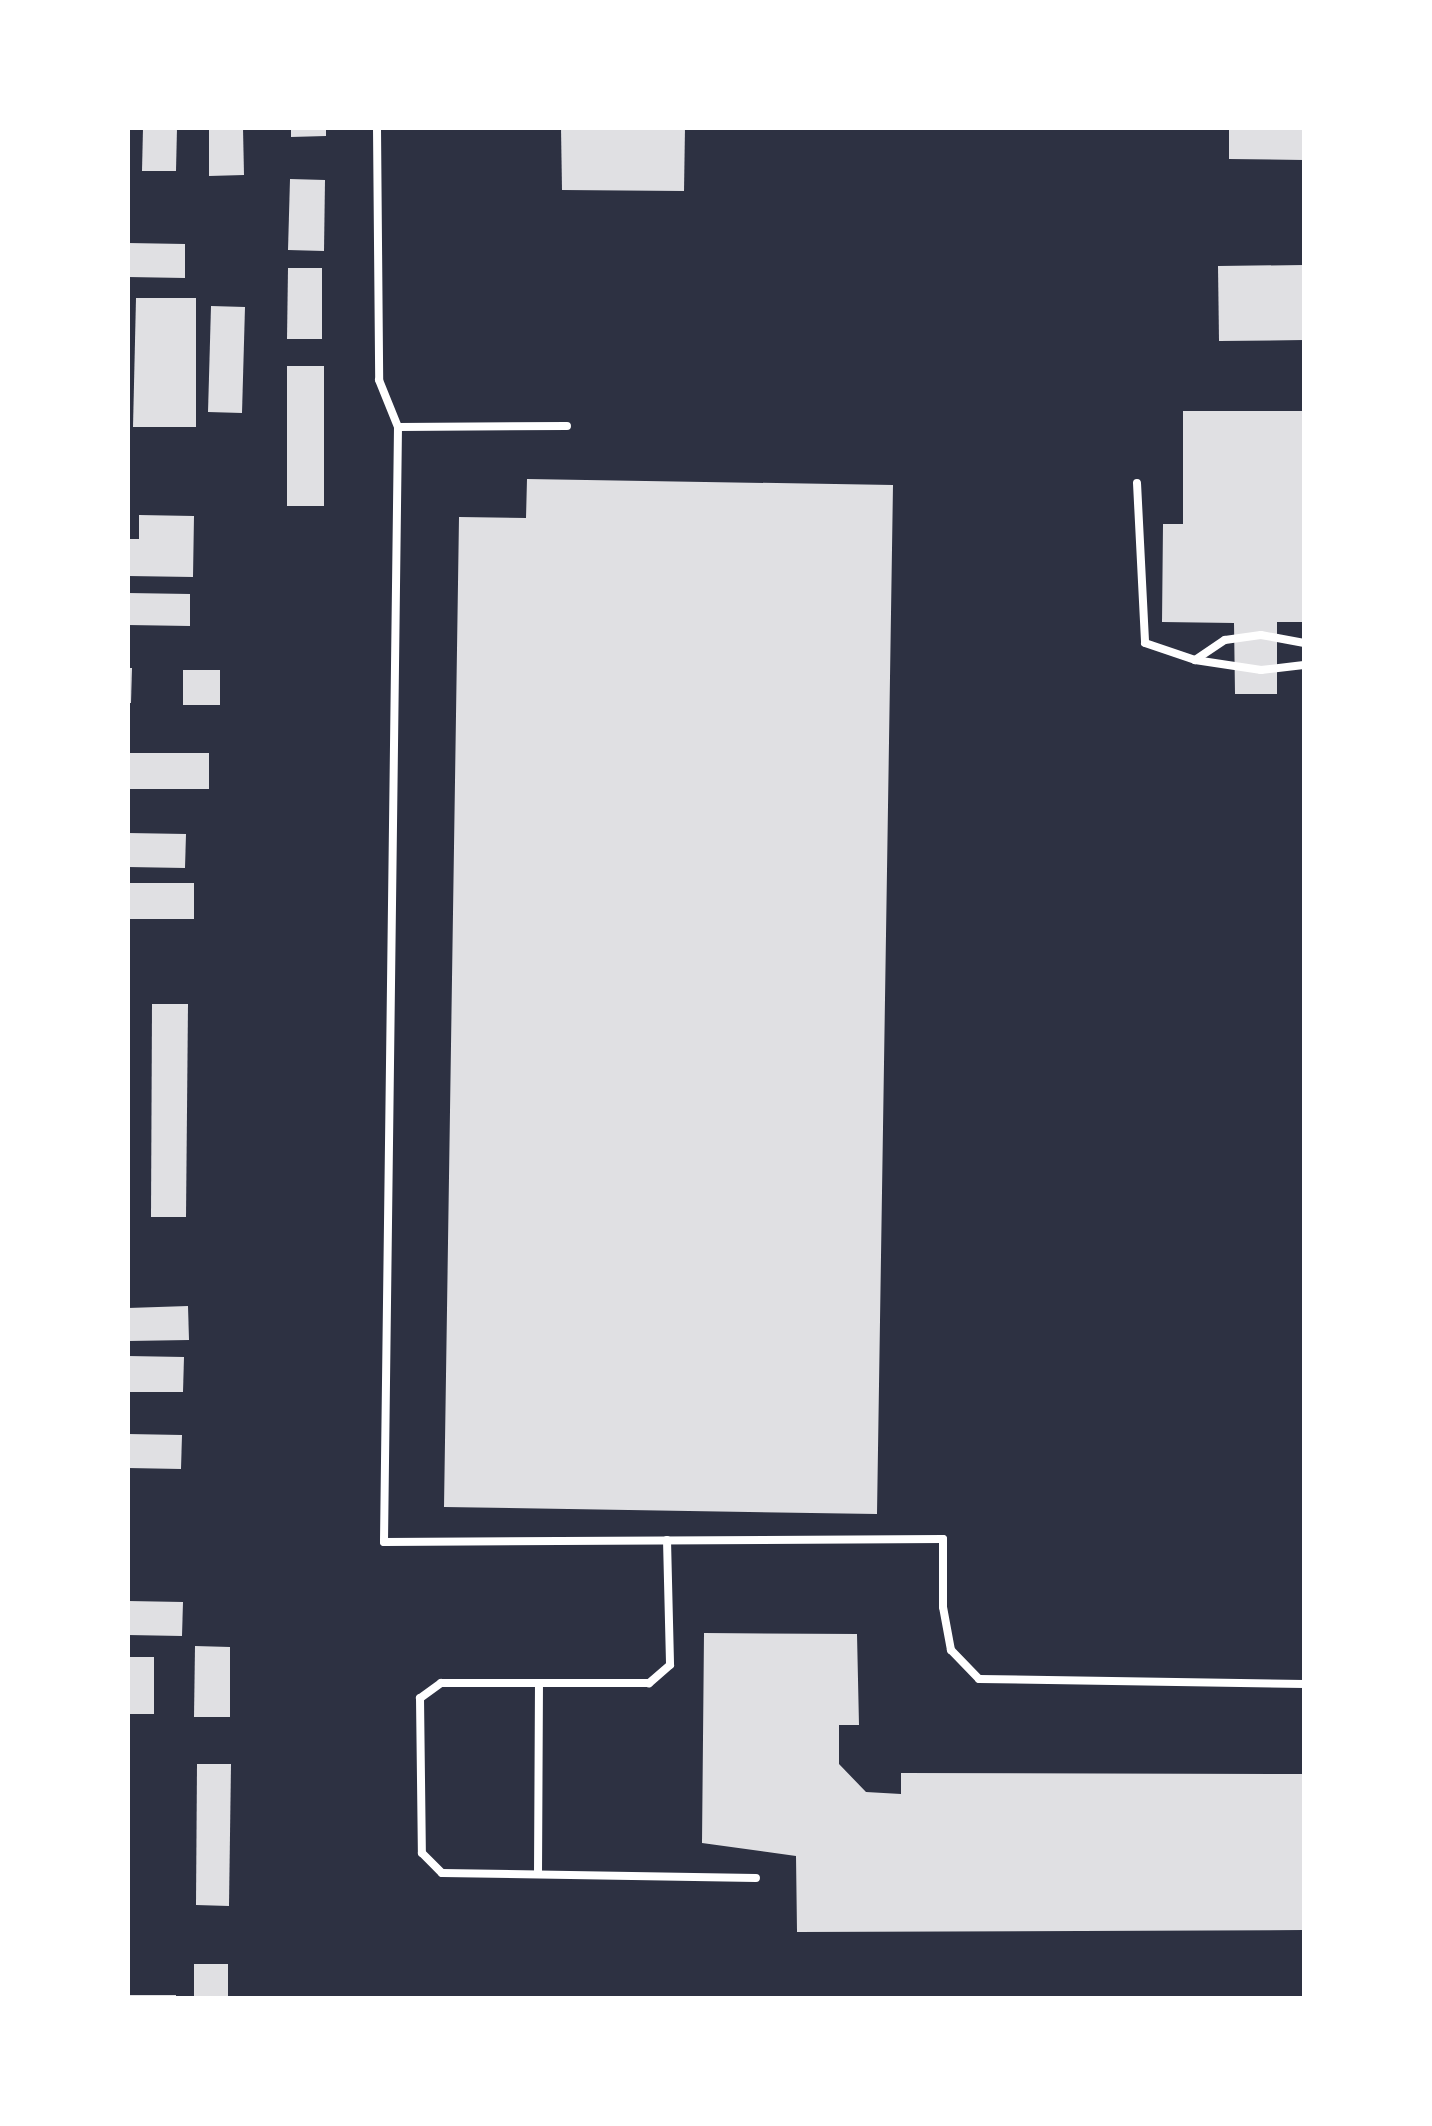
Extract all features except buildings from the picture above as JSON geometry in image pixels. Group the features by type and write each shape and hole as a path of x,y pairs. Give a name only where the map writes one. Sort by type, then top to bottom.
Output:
{"lane":[{"path":"377,128 379,380 398,428 384,1542 943,1539 944,1608 951,1650 979,1679 1304,1684"},
{"path":"398,428 567,426"},
{"path":"1137,483 1146,642 1195,660 1262,670 1304,665"},
{"path":"1195,660 1226,640 1261,634 1304,643"},
{"path":"668,1540 670,1665 649,1684 441,1683 420,1698 422,1853 442,1873 756,1878"},
{"path":"538,1874 539,1684"}]}
